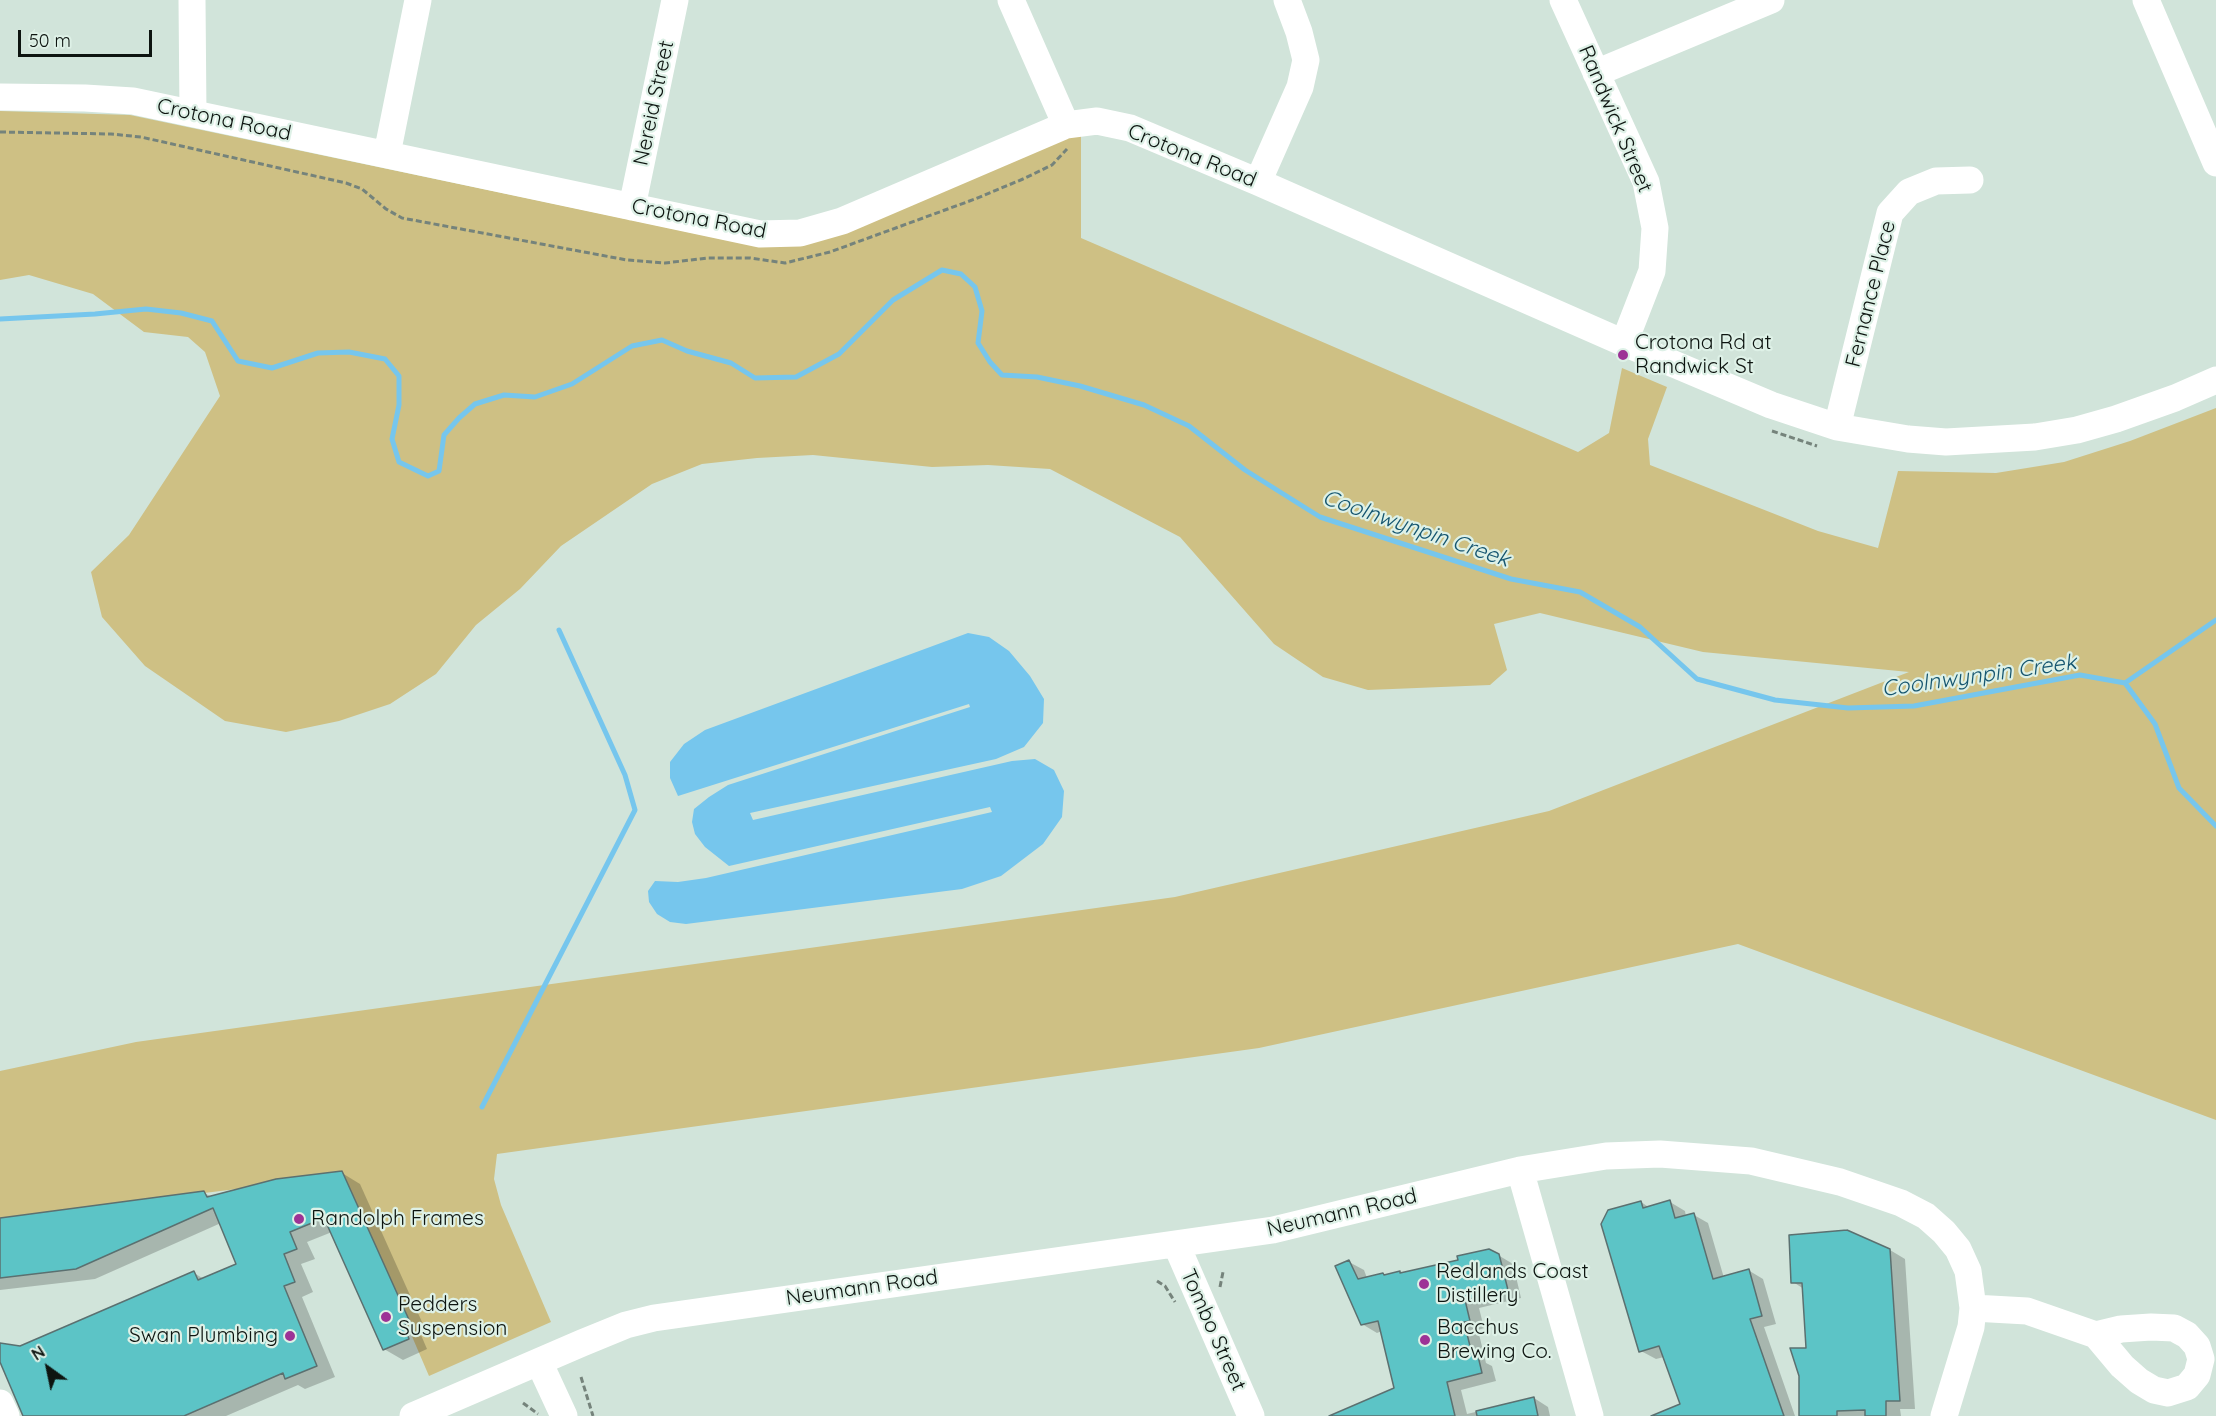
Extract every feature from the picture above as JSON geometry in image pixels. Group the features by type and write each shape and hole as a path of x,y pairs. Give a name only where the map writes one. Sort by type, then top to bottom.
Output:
{"street":[{"path":"192,0 193,113"},
{"path":"387,154 418,0"},
{"name":"Nereid Street","path":"632,207 675,0"},
{"path":"1011,0 1068,135"},
{"path":"1258,182 1300,87 1306,60 1287,0"},
{"name":"Randwick Street","path":"1563,0 1646,182 1655,228 1652,271 1624,343"},
{"path":"1596,74 1771,0"},
{"path":"2146,0 2210,132 2216,163"},
{"name":"Crotona Road","path":"0,97 133,101 760,234 800,233 842,221 1097,122 1130,128 1624,343 1771,405 1837,427 1908,439 1946,442 2035,437 2077,430 2116,419 2175,398 2216,380"},
{"name":"Fernance Place","path":"1837,427 1890,213 1909,192 1936,181 1970,180"},
{"name":"Neumann Road","path":"413,1416 626,1325 654,1318 1273,1230 1520,1170 1606,1156 1660,1154 1751,1161 1840,1182 1901,1203 1926,1216 1944,1232 1958,1249 1968,1271 1973,1308 1971,1326 1944,1416"},
{"path":"1520,1170 1590,1416"},
{"name":"Tombo Street","path":"1176,1244 1251,1416"},
{"path":"1973,1308 2027,1311 2096,1335"},
{"path":"539,1362 564,1416"},
{"path":"0,1403 6,1416"}],"path":[{"path":"0,132 111,134 141,137 346,183 362,189 386,209 402,218 627,260 665,263 708,258 750,258 785,263 830,252 975,199 1052,165 1065,153 1068,135"},
{"path":"1762,427 1818,446"},
{"path":"581,1377 593,1416"},
{"path":"523,1403 538,1416"}],"shaded area":[{"path":"0,111 130,115 760,247 1067,136 1081,135 1081,238 1578,452 1609,433 1622,368 1667,387 1648,439 1650,465 1818,531 1878,548 1898,471 1996,473 2064,462 2130,441 2216,408 2216,1120 1738,944 1259,1048 497,1154 494,1179 501,1205 551,1322 429,1376 343,1176 0,1218 0,1071 136,1042 1175,897 1549,811 1909,672 1703,652 1540,613 1494,624 1507,670 1490,685 1368,690 1323,677 1274,644 1180,537 1050,469 988,465 932,467 813,455 702,464 652,484 561,546 520,589 476,625 436,674 390,704 339,721 286,732 225,721 145,666 102,617 91,572 129,535 220,396 205,352 188,337 144,332 93,294 29,275 0,280"}],"water":[{"path":"968,633 989,637 1009,651 1030,676 1044,699 1043,723 1024,747 996,759 750,813 753,820 1012,761 1035,759 1054,770 1064,791 1062,817 1043,844 1001,876 962,889 686,924 670,922 657,914 649,902 648,891 655,881 678,882 706,878 992,812 990,807 729,866 705,847 695,834 692,822 694,809 728,785 970,707 969,704 678,796 670,778 670,762 684,744 705,730"}],"building":[{"path":"342,1171 410,1322 404,1325 409,1339 383,1350 324,1218 290,1232 297,1249 284,1254 295,1282 284,1286 317,1366 285,1379 283,1373 184,1416 23,1416 0,1362 0,1343 20,1346 194,1271 198,1280 236,1264 213,1208 76,1269 0,1278 0,1218 204,1191 207,1197 276,1179"},
{"path":"1670,1200 1675,1218 1694,1213 1713,1279 1749,1269 1762,1316 1750,1319 1784,1416 1651,1416 1680,1404 1659,1346 1639,1352 1601,1224 1608,1210 1641,1201 1643,1208"},
{"path":"1847,1230 1890,1249 1900,1401 1886,1401 1886,1416 1865,1416 1865,1410 1837,1411 1837,1416 1799,1416 1799,1376 1790,1348 1806,1348 1802,1283 1791,1283 1789,1235"},
{"path":"1489,1249 1499,1254 1508,1290 1465,1300 1470,1321 1464,1322 1473,1358 1478,1356 1482,1373 1447,1382 1455,1416 1329,1416 1394,1388 1378,1321 1361,1325 1335,1266 1349,1260 1358,1279 1383,1273 1384,1275 1400,1271 1400,1273 1458,1260 1457,1256"},
{"path":"1534,1397 1538,1416 1477,1416 1476,1411"}],"waterway":[{"name":"Coolnwynpin Creek","path":"0,319 146,309 181,313 212,321 238,361 272,368 318,353 349,352 385,359 399,376 399,405 392,439 399,462 428,476 439,471 444,435 475,404 504,395 535,397 572,384 632,346 662,340 687,351 731,363 755,378 796,377 839,354 893,300 942,270 961,274 975,287 982,311 978,343 1002,375 1037,377 1080,386 1144,405 1189,426 1245,470 1320,517 1511,579 1580,592 1640,627 1697,679 1775,700 1848,708 1914,706 2080,675 2125,683 2155,724 2179,788 2216,826"},
{"path":"2125,683 2216,620"},
{"path":"482,1107 635,810 625,775 559,630"}],"place":[{"name":"Crotona Rd at Randwick St","path":"1623,355"},
{"name":"Randolph Frames","path":"299,1219"},
{"name":"Redlands Coast Distillery","path":"1424,1284"},
{"name":"Pedders Suspension","path":"386,1317"},
{"name":"Swan Plumbing","path":"290,1336"},
{"name":"Bacchus Brewing Co.","path":"1425,1340"}]}
